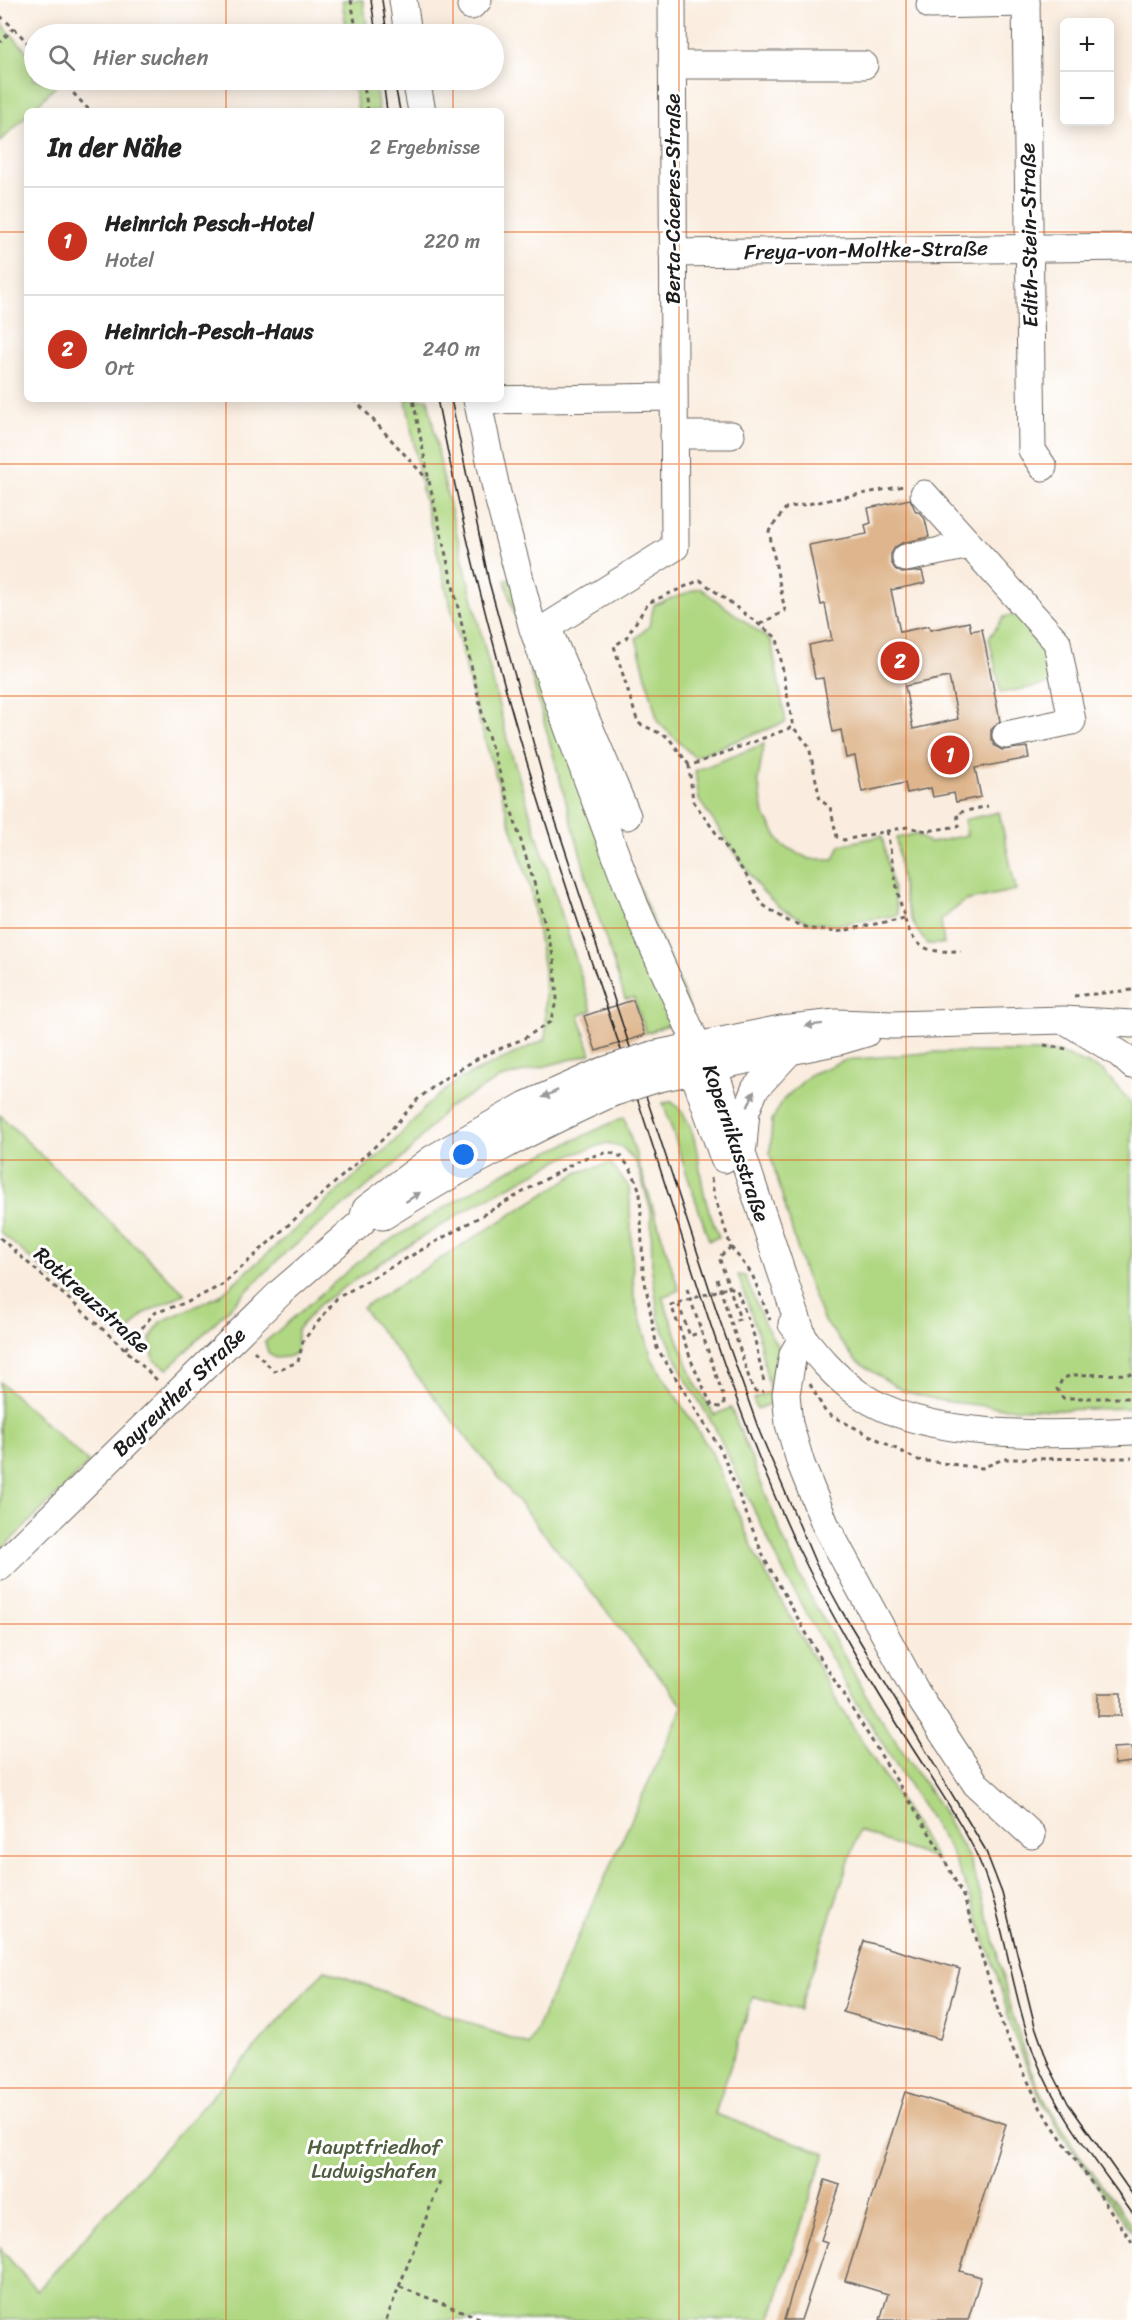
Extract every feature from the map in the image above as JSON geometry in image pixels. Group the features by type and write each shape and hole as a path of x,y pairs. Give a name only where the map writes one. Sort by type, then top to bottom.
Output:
{"street":[{"path":"403,0 407,24"},
{"name":"Berta-Cáceres-Straße","path":"627,816 547,627 675,547 672,0"},
{"path":"930,5 1026,2"},
{"name":"Edith-Stein-Straße","path":"1026,2 1032,450 1043,467"},
{"path":"672,65 864,65"},
{"path":"418,90 421,108"},
{"name":"Freya-von-Moltke-Straße","path":"673,253 1132,247"},
{"path":"504,399 673,397"},
{"path":"478,402 497,493 533,629 635,906 701,1060"},
{"path":"674,435 731,435"},
{"path":"924,494 1057,642 1072,722 1006,735"},
{"path":"906,558 969,545"},
{"name":"Bayreuther Straße","path":"1064,1020 1132,1006"},
{"path":"1064,1020 1120,1054 1132,1065"},
{"name":"Bayreuther Straße","path":"701,1060 782,1029 836,1023 1064,1020 1132,1024"},
{"name":"Bayreuther Straße","path":"0,1567 243,1340 282,1291 362,1222 376,1221 444,1177 566,1113 608,1082 656,1066 790,1051 839,1041 893,1024"},
{"path":"742,1156 746,1111 755,1089 790,1051"},
{"name":"Kopernikusstraße","path":"701,1060 742,1156 803,1337"},
{"name":"Kopernikusstraße","path":"701,1060 769,1281 785,1315 824,1363 859,1394 895,1412 929,1424 958,1428 1010,1432 1132,1431"},
{"path":"803,1337 793,1354 786,1394 789,1424 801,1464 825,1524 916,1692 976,1784 1032,1835"}],"path":[{"path":"351,0 355,24"},
{"path":"0,15 24,39"},
{"path":"0,42 14,28"},
{"path":"70,90 87,108"},
{"path":"365,90 368,108"},
{"path":"357,402 429,481"},
{"path":"125,1349 154,1313 188,1302 222,1285 382,1140 418,1099 442,1080 480,1057 523,1040 550,1022 557,999 554,959 536,890 485,726 429,481 414,402"},
{"path":"760,624 785,611 769,531 786,508 911,485 924,494"},
{"path":"904,918 837,932 811,929 788,921 763,905 746,875 693,801 689,766 668,737 638,723 615,646 626,638 648,603 700,580 777,638 793,727 809,746 820,800 830,807 837,837 844,840 907,827 927,831 959,826 957,813 988,807"},
{"path":"689,766 793,727"},
{"path":"887,831 904,918 916,942 932,951 961,951"},
{"path":"1040,1044 1069,1050"},
{"path":"243,1340 274,1371 298,1362 303,1341 337,1298 581,1159 609,1152 622,1157 633,1173 640,1192 643,1271 657,1348 721,1450 764,1558 818,1654 938,1846 964,1898 1004,2030 1041,2109 1132,2242"},
{"path":"711,1176 714,1195 731,1247 752,1274 771,1321"},
{"name":"Rotkreuzstraße","path":"0,1238 162,1385"},
{"path":"731,1247 719,1257 740,1319 732,1321"},
{"path":"687,1289 701,1332 724,1398 724,1405 721,1407 712,1406 693,1365 671,1305 678,1303 729,1287 737,1290 754,1336 764,1392 755,1393 753,1390 732,1321 717,1279"},
{"path":"678,1303 690,1336 701,1332"},
{"path":"1132,1374 1074,1375 1063,1378 1057,1389 1064,1398 1132,1398"},
{"path":"387,2320 440,2182"},
{"path":"399,2286 485,2320"}],"green space":[{"path":"342,0 363,0 367,24 346,24"},
{"path":"0,22 24,48 24,90 52,90 34,108 24,108 24,118 0,142"},
{"path":"355,90 376,90 379,108 358,108"},
{"path":"407,402 429,402 444,482 507,739 592,1011 579,1015 591,1054 501,1078 447,1108 406,1155 285,1253 168,1369 154,1360 150,1339 160,1322 219,1296 394,1142 429,1103 460,1079 546,1039 544,970 531,891 477,714 422,490"},
{"path":"510,579 693,1016 646,1033 634,998 625,999 592,896 505,580"},
{"path":"700,588 771,641 786,722 694,757 658,722 636,638 649,626 654,605"},
{"path":"1021,613 1047,639 1056,683 1001,693 989,638 1004,617"},
{"path":"764,744 758,780 764,814 782,845 809,859 834,859 840,845 882,836 898,915 836,925 808,922 780,908 760,889 699,800 695,771"},
{"path":"999,812 1016,890 965,901 941,920 944,944 928,944 912,922 908,909 896,838 915,834 930,843 967,835 964,820"},
{"path":"937,1052 1058,1052 1102,1070 1132,1104 1132,1408 1054,1410 1003,1408 942,1401 903,1391 856,1361 823,1319 804,1272 770,1154 772,1120 783,1100 811,1074 846,1060"},
{"path":"672,1102 688,1121 693,1133 706,1202 719,1237 709,1240 663,1103"},
{"path":"0,1115 185,1293 143,1314 123,1339 0,1232"},
{"path":"624,1117 679,1290 662,1297 695,1383 714,1415 731,1408 806,1589 875,1710 940,1807 969,1859 991,1926 1009,2004 1030,2068 1046,2102 1077,2152 1132,2225 1132,2232 1064,2138 1041,2099 1013,2033 996,1972 972,1901 950,1850 852,1695 786,1577 714,1426 684,1376 659,1320 652,1270 651,1211 637,1164 623,1148 607,1143 563,1158 471,1207 380,1263 320,1304 297,1330 297,1352 288,1357 275,1358 268,1352 265,1342 369,1253 499,1175"},
{"name":"Hauptfriedhof Ludwigshafen","path":"610,1163 629,1187 634,1297 652,1359 712,1453 757,1558 843,1711 937,1860 859,1831 799,2010 753,1996 715,2114 825,2153 770,2320 0,2320 0,2248 37,2291 325,1970 529,2045 683,1706 362,1308 579,1172"},
{"path":"738,1275 745,1276 764,1323 783,1356 779,1400 757,1409 753,1399 770,1392 758,1334"},
{"path":"0,1382 89,1463 0,1551"}],"building":[{"path":"910,499 916,512 919,512 925,519 929,537 902,543 895,547 891,554 891,562 895,569 902,573 922,571 925,583 891,590 900,632 929,626 930,630 969,622 971,631 982,629 1000,721 991,730 991,739 995,746 1002,750 1027,747 1029,758 975,768 981,797 956,802 954,793 933,797 931,788 907,793 905,783 862,792 855,756 846,758 841,730 833,732 823,678 815,679 809,645 832,640 825,604 821,605 809,545 867,534 865,525 871,523 868,508","holes":["949,677 958,719 913,729 905,686"]},
{"path":"633,1000 645,1035 596,1051 584,1016"},
{"path":"1098,1693 1121,1693 1121,1716 1098,1716"},
{"path":"1132,1747 1132,1762 1115,1764 1113,1748"},
{"path":"864,1941 960,1969 940,2039 843,2012"},
{"path":"905,2092 1006,2124 960,2271 981,2277 968,2320 880,2320 888,2294 845,2281"},
{"path":"825,2180 840,2185 821,2240 827,2242 801,2320 784,2320"}],"tram line":[{"path":"371,0 375,24"},
{"path":"382,0 386,24"},
{"path":"384,90 387,108"},
{"path":"396,90 399,108"},
{"path":"438,402 480,593 530,773 733,1390 775,1497 825,1600 867,1674 973,1847 993,1897 1018,2002 1043,2075 1065,2116 1132,2212"},
{"path":"452,402 489,582 551,807 720,1321 760,1433 816,1564 985,1849 1002,1893 1035,2026 1049,2066 1068,2103 1132,2194"}],"place":[{"name":"Heinrich-Pesch-Haus","path":"900,661"},
{"name":"Heinrich Pesch-Hotel","path":"950,755"}]}
